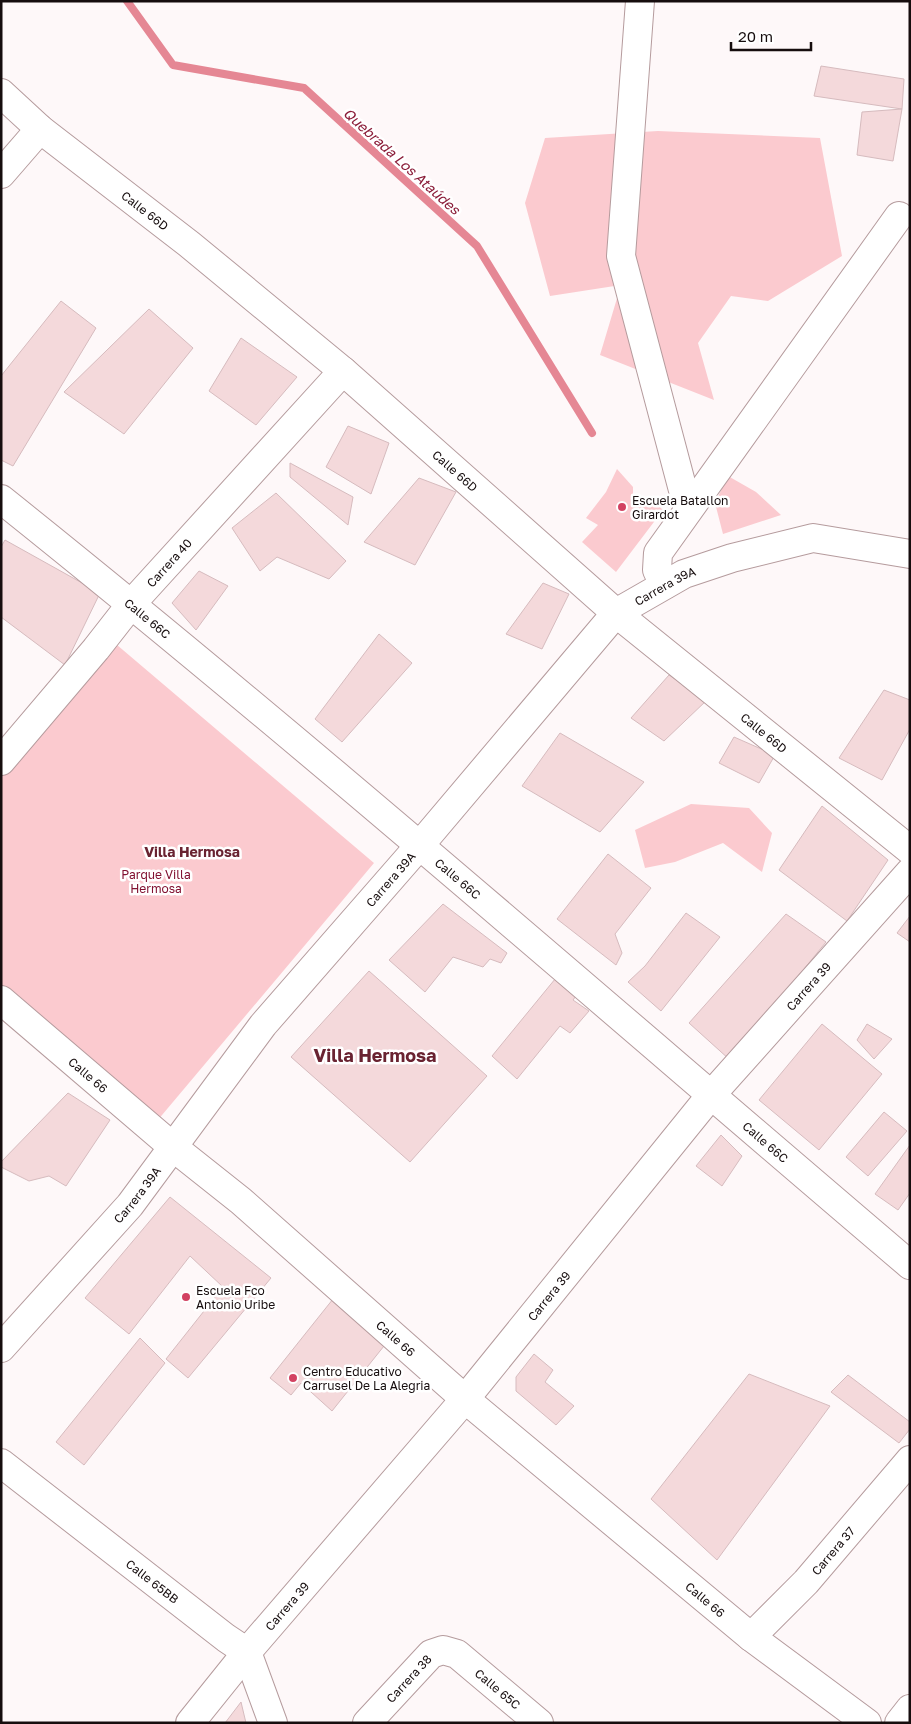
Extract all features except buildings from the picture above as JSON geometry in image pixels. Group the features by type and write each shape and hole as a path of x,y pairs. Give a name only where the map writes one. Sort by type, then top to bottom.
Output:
{"street":[{"path":"640,1 621,256 688,509"},
{"name":"Calle 66D","path":"1,93 40,129 189,244 343,371 616,614 910,850"},
{"path":"1,174 40,129"},
{"path":"664,586 657,570 658,553 899,216"},
{"name":"Carrera 40","path":"1,761 96,649 132,603 343,371"},
{"name":"Calle 66C","path":"1,498 132,603 420,846 910,1265"},
{"name":"Carrera 39A","path":"1,1348 130,1204 263,1025 420,846 616,614 684,574 732,558 813,538 910,554"},
{"name":"Carrera 39","path":"190,1723 247,1652 465,1399 711,1095 910,872"},
{"name":"Calle 66","path":"1,1000 172,1147 241,1201 465,1399 751,1637 867,1723"},
{"name":"Carrera 37","path":"751,1637 806,1582 910,1460"},
{"name":"Calle 65BB","path":"1,1463 226,1638 247,1652"},
{"name":"Carrera 38","path":"367,1723 430,1654 443,1650 458,1654"},
{"path":"247,1652 273,1723"},
{"name":"Calle 65C","path":"458,1654 539,1723"},
{"path":"899,1723 910,1709"}],"green space":[{"path":"658,131 820,138 842,256 768,301 731,296 698,343 714,400 600,355 621,285 550,296 525,203 545,138"},
{"path":"617,469 633,487 633,498 653,501 663,510 616,572 582,542 598,525 586,518 606,492"},
{"path":"728,476 756,492 781,515 723,534 715,503"},
{"name":"Parque Villa Hermosa","path":"110,639 374,863 157,1121 1,985 1,770"},
{"path":"691,804 749,808 772,833 762,872 723,843 675,862 645,868 635,830"}],"waterway":[{"name":"Quebrada Los Ataúdes","path":"127,1 173,65 304,88 477,246 592,433"}],"place":[{"name":"Escuela Batallon Girardot","path":"622,507"},
{"name":"Escuela Fco Antonio Uribe","path":"186,1297"},
{"name":"Centro Educativo Carrusel De La Alegria","path":"293,1378"}],"district":[{"name":"Villa Hermosa","path":"192,851"},
{"name":"Villa Hermosa","path":"375,1055"}]}
